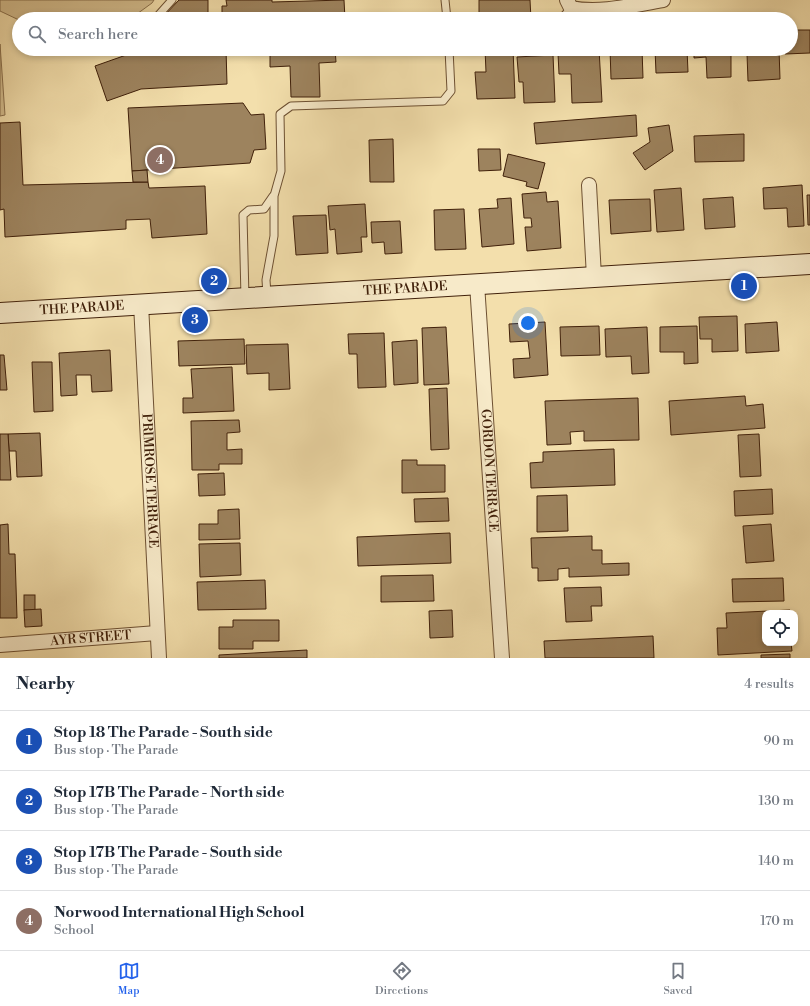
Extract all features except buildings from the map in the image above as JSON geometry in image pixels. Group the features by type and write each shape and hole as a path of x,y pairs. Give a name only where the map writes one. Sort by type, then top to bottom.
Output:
{"main road":[{"name":"THE PARADE","path":"0,313 810,264"}],"street":[{"path":"569,4 583,10 620,7 663,0"},
{"path":"589,185 594,277"},
{"name":"GORDON TERRACE","path":"477,284 502,658"},
{"name":"PRIMROSE TERRACE","path":"140,304 159,658"},
{"name":"AYR STREET","path":"0,645 157,633"}],"lane":[{"path":"161,12 172,0"},
{"path":"446,0 447,12"},
{"path":"267,297 266,280 274,236 274,196 281,171 280,114 291,106 443,101 451,91 448,56"},
{"path":"245,298 243,215 249,210 264,209 274,196"}],"shaded area":[{"path":"0,0 154,0 140,12 12,12 12,17 0,11"},
{"path":"0,44 5,115 0,116"}],"place":[{"name":"Norwood International High School","path":"160,160"},
{"name":"Stop 17B The Parade - North side","path":"214,281"},
{"name":"Stop 18 The Parade - South side","path":"744,286"},
{"name":"Stop 17B The Parade - South side","path":"195,320"}]}
